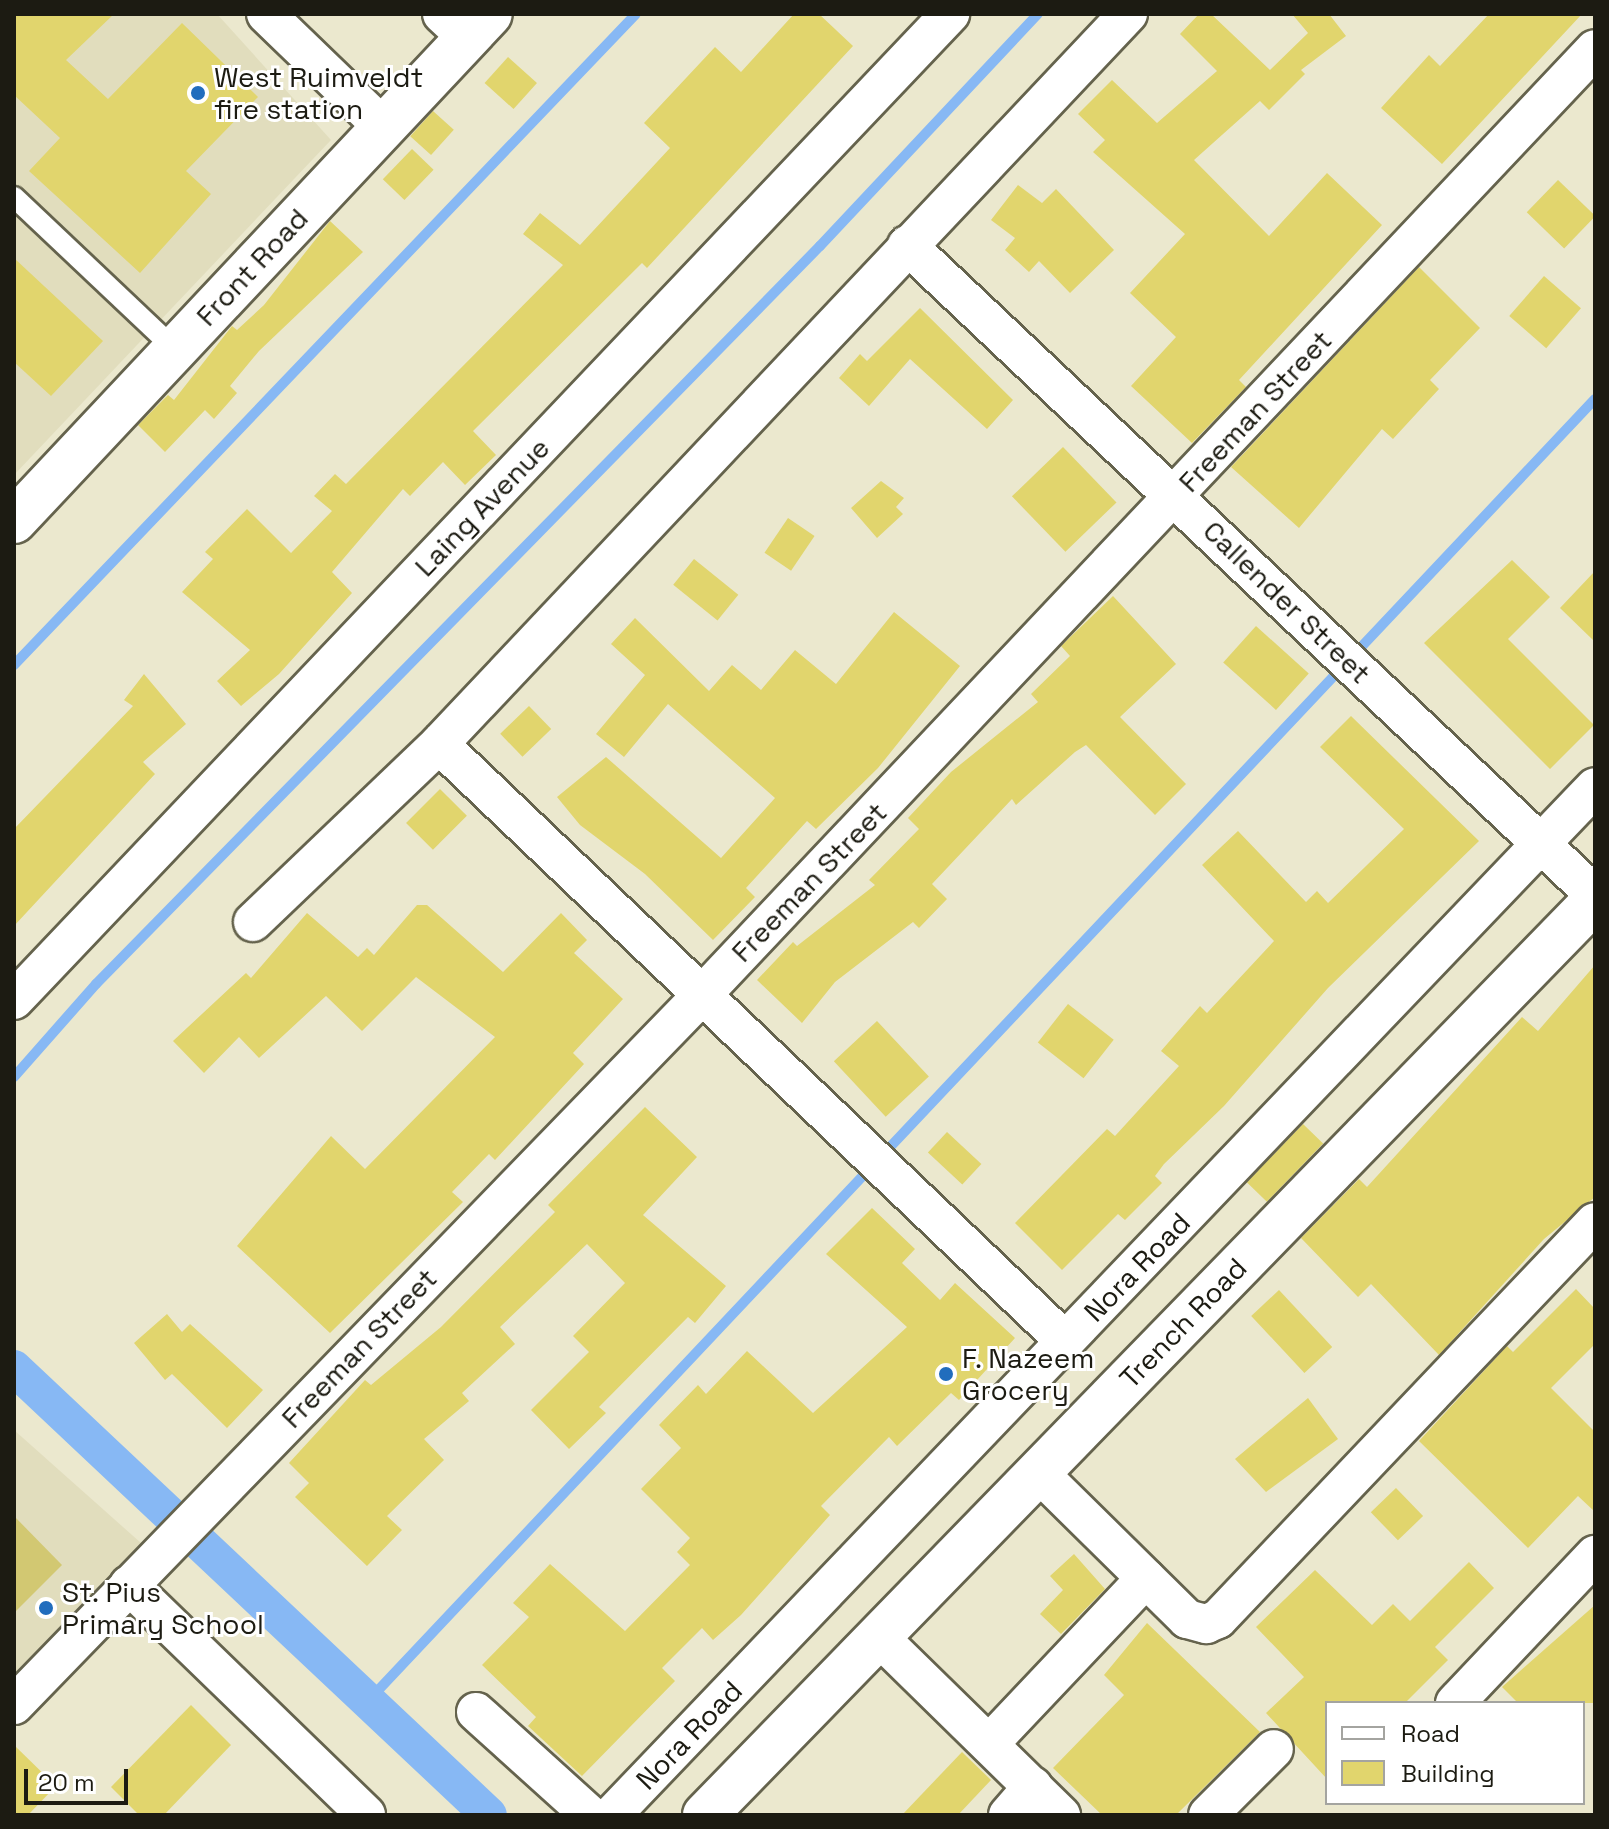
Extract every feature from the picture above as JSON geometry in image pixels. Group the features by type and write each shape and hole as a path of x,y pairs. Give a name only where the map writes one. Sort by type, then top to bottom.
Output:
{"street":[{"path":"266,14 383,127"},
{"name":"Laing Avenue","path":"14,1000 950,14"},
{"path":"253,922 439,744 723,449 907,245 1128,14"},
{"name":"Front Road","path":"17,511 175,349 383,127 467,22"},
{"name":"Freeman Street","path":"14,1705 701,996 1595,49"},
{"name":"Callender Street","path":"907,245 1595,898"},
{"path":"439,744 1065,1341"},
{"name":"Nora Road","path":"612,1815 1595,787"},
{"name":"Trench Road","path":"705,1815 1595,898"},
{"path":"1039,1473 1196,1624 1229,1610 1595,1222"},
{"path":"1457,1701 1595,1555"},
{"path":"989,1744 1146,1578"},
{"path":"129,1585 366,1815"},
{"path":"879,1637 1061,1815"},
{"path":"476,1712 590,1815"},
{"path":"1208,1815 1274,1749"},
{"path":"1008,1815 1033,1786"}],"lane":[{"path":"14,197 175,349"}],"shaded area":[{"path":"14,14 217,14 331,140 14,475"},
{"name":"St. Pius Primary School","path":"14,1430 141,1543 14,1674"},
{"path":"14,1516 62,1565 14,1613"}],"building":[{"path":"14,14 114,14 66,60 108,99 182,23 258,97 186,171 211,194 140,273 29,171 60,138 14,95"},
{"path":"794,14 819,14 853,46 647,268 642,263 473,431 496,455 465,485 443,462 410,496 403,489 332,572 352,593 279,674 241,706 217,681 250,650 182,592 213,559 205,552 247,509 291,553 332,511 314,496 335,474 346,484 563,265 523,234 540,213 580,245 670,148 644,123 715,47 741,72"},
{"path":"1199,14 1211,14 1270,70 1308,33 1292,14 1329,14 1346,36 1301,70 1305,74 1269,110 1260,101 1194,160 1269,236 1327,173 1382,225 1239,380 1246,387 1192,443 1131,386 1176,337 1130,293 1185,234 1093,152 1105,140 1078,114 1112,80 1157,123 1217,71 1180,34"},
{"path":"1489,14 1582,14 1442,164 1381,108 1429,55 1440,66"},
{"path":"508,57 537,83 514,109 485,83"},
{"path":"433,111 454,130 431,155 410,136"},
{"path":"412,149 434,170 404,200 383,179"},
{"path":"1558,180 1595,216 1564,248 1527,212"},
{"path":"1018,185 1042,203 1056,189 1114,250 1070,293 1039,261 1029,272 1005,250 1015,238 991,220"},
{"path":"330,221 363,252 259,351 230,386 237,393 214,419 205,410 165,452 138,425 168,395 174,400 232,326 237,330 264,305"},
{"path":"14,258 103,341 51,396 14,362"},
{"path":"1419,267 1480,328 1430,380 1439,389 1393,439 1382,429 1299,528 1231,467"},
{"path":"1544,276 1581,308 1546,348 1509,316"},
{"path":"920,308 1013,400 987,429 910,359 869,406 839,378 860,354 867,361"},
{"path":"1063,447 1116,502 1065,552 1012,496"},
{"path":"881,481 904,498 896,507 903,514 877,538 851,508"},
{"path":"788,518 815,536 791,571 765,553"},
{"path":"694,559 738,595 718,621 673,585"},
{"path":"1512,560 1550,597 1508,639 1594,725 1550,769 1424,643"},
{"path":"1595,571 1595,642 1560,608"},
{"path":"1113,596 1176,664 1120,717 1186,784 1155,815 1086,745 1016,805 1012,799 932,884 947,899 919,928 913,922 835,982 802,1023 757,980 793,942 797,946 875,885 869,880 919,829 908,818 951,772 1038,702 1031,694 1070,656 1061,646"},
{"path":"894,612 960,666 878,768 816,829 807,821 746,888 755,897 713,940 645,874 580,825 557,797 606,757 721,858 775,798 668,704 624,757 596,734 645,675 611,644 635,618 709,691 732,665 761,690 795,650 836,684"},
{"path":"1256,626 1309,674 1276,710 1223,662"},
{"path":"144,674 186,724 143,762 155,774 14,926 14,829 133,706 124,700"},
{"path":"529,706 551,729 522,757 500,734"},
{"path":"1351,716 1479,841 1328,988 1224,1106 1164,1164 1155,1176 1162,1183 1125,1220 1118,1214 1062,1270 1015,1223 1107,1129 1115,1136 1179,1066 1161,1051 1200,1006 1207,1013 1274,941 1202,865 1238,831 1306,902 1317,891 1328,903 1404,829 1320,747"},
{"path":"440,789 467,816 433,850 406,823"},
{"path":"417,905 427,905 503,972 561,913 587,940 574,953 623,999 573,1053 584,1064 495,1160 489,1154 452,1192 463,1202 330,1333 237,1246 331,1136 365,1169 495,1037 416,977 362,1031 326,996 259,1058 239,1037 204,1073 173,1041 246,973 251,978 307,913 358,957 367,948 374,955"},
{"path":"1595,965 1595,1197 1544,1239 1439,1355 1371,1284 1358,1297 1301,1238 1359,1179 1367,1187 1522,1017 1538,1031"},
{"path":"1068,1004 1114,1040 1084,1078 1038,1043"},
{"path":"877,1021 929,1077 886,1117 834,1061"},
{"path":"645,1107 697,1157 643,1215 726,1286 695,1323 688,1317 599,1407 606,1413 569,1449 531,1410 589,1352 573,1336 625,1283 587,1244 500,1327 515,1344 462,1393 469,1401 424,1439 444,1460 387,1516 402,1530 367,1566 295,1497 309,1483 289,1463 365,1380 371,1385 441,1327 555,1212 548,1205"},
{"path":"1303,1124 1323,1143 1267,1202 1247,1182"},
{"path":"947,1132 981,1164 962,1185 928,1152"},
{"path":"872,1208 915,1249 902,1263 940,1300 955,1283 1015,1338 959,1400 951,1393 897,1446 889,1437 821,1506 830,1515 741,1615 713,1640 702,1628 662,1668 675,1681 582,1776 528,1726 536,1717 482,1665 529,1617 513,1603 550,1564 625,1631 690,1565 677,1552 690,1538 641,1489 681,1448 659,1425 698,1385 706,1394 747,1351 813,1413 907,1327 826,1254"},
{"path":"1576,1289 1595,1309 1595,1344 1551,1388 1595,1432 1595,1512 1578,1496 1528,1548 1419,1441 1507,1346 1513,1352"},
{"path":"1279,1290 1332,1347 1304,1373 1251,1316"},
{"path":"167,1314 182,1332 190,1324 263,1390 227,1428 172,1374 165,1380 134,1343"},
{"path":"1308,1398 1338,1439 1266,1492 1235,1459"},
{"path":"1396,1488 1423,1516 1398,1540 1371,1512"},
{"path":"1074,1554 1105,1589 1061,1634 1040,1614 1063,1590 1050,1576"},
{"path":"1469,1562 1494,1588 1435,1647 1448,1660 1407,1701 1325,1701 1325,1777 1266,1713 1304,1677 1256,1627 1315,1570 1372,1625 1393,1604 1410,1621"},
{"path":"1595,1605 1595,1703 1516,1701 1502,1687"},
{"path":"1147,1623 1260,1732 1176,1815 1102,1815 1053,1768 1124,1695 1104,1675"},
{"path":"191,1705 231,1745 164,1815 139,1815 111,1787"},
{"path":"14,1745 56,1786 28,1815 14,1815"},
{"path":"962,1752 991,1780 958,1815 902,1815"}],"waterway":[{"path":"14,665 636,14"},
{"path":"14,1077 96,984 820,246 1038,14"},
{"path":"368,1701 1595,399"},
{"path":"14,1368 489,1815"}],"place":[{"name":"West Ruimveldt fire station","path":"198,93"},
{"name":"F. Nazeem Grocery","path":"946,1374"},
{"name":"St. Pius Primary School","path":"46,1608"}]}
